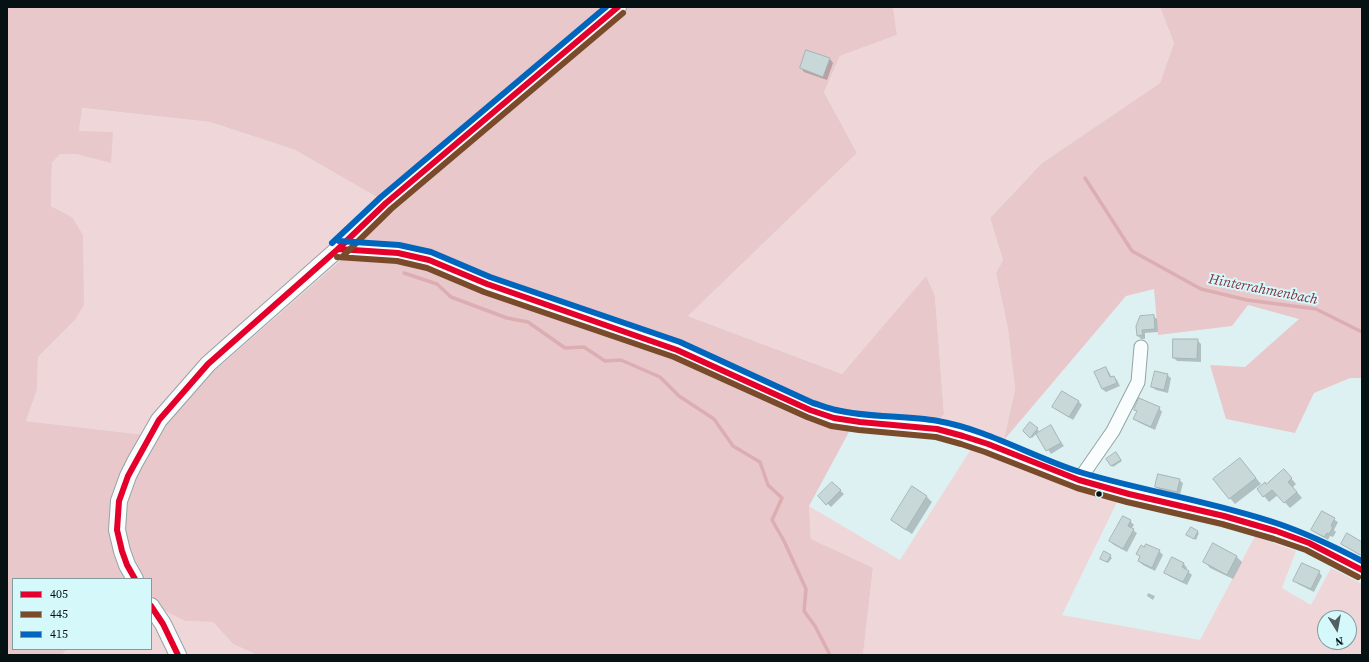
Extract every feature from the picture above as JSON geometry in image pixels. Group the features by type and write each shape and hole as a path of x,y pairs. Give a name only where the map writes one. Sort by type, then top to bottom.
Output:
{"street":[{"path":"134,578 124,558 118,530 119,500 134,462 159,420 208,364 338,249 386,203 618,7"},
{"path":"338,249 398,253 429,260 487,284 677,350 810,410 834,418 860,422 937,429 963,436 988,444 1079,480 1129,494 1224,516 1276,531 1309,543 1362,570"},
{"path":"1079,480 1113,431 1138,382 1141,347"},
{"path":"152,608 163,624 178,655"}],"shaded area":[{"path":"7,7 893,7 897,35 840,56 824,92 857,153 688,316 842,374 926,276 935,296 944,414 935,424 850,430 809,506 811,539 873,568 863,655 257,655 233,644 213,622 185,621 161,609 152,596 152,578 12,578 12,650 66,650 62,655 7,655","holes":["82,108 210,122 295,150 394,207 339,262 207,377 154,436 26,421 37,390 38,357 75,320 84,305 83,235 72,217 51,206 52,163 60,154 76,154 111,163 113,132 79,131"]},
{"path":"893,7 1160,7 1174,43 1160,83 1042,163 990,218 1003,260 996,273 1008,329 1015,389 1004,440 935,424 944,414 935,296 926,277 842,374 688,316 857,153 824,92 840,56 897,35"},
{"path":"1160,7 1362,7 1362,378 1350,378 1314,393 1295,433 1226,419 1210,365 1245,367 1299,319 1248,305 1232,326 1158,335 1154,289 1126,296 1004,440 1015,389 1008,329 996,273 1003,260 990,218 1042,163 1160,83 1174,43"},
{"path":"81,108 210,122 295,150 394,207 339,262 207,377 154,436 26,421 37,390 38,357 75,320 72,217 51,206 52,163 60,154 76,154 111,162 79,131"},
{"path":"973,446 1069,485 1119,498 1062,615 1200,640 1255,536 1296,551 1282,588 1311,605 1331,568 1362,584 1362,655 863,655 873,569 811,539 809,506 900,560"},
{"path":"152,596 161,609 185,621 213,622 233,644 257,655 62,655 66,650 152,650"}],"building":[{"path":"806,50 830,58 823,77 800,68"},
{"path":"1154,315 1155,329 1142,330 1143,335 1137,336 1136,326 1140,316"},
{"path":"1173,339 1198,339 1197,359 1173,358"},
{"path":"1106,367 1110,377 1114,376 1117,383 1102,389 1094,372"},
{"path":"1155,371 1168,374 1164,390 1151,387"},
{"path":"1062,391 1079,401 1069,417 1052,407"},
{"path":"1139,398 1160,407 1151,427 1133,419 1137,411 1134,410"},
{"path":"1030,422 1038,428 1030,438 1023,431"},
{"path":"1051,425 1061,443 1046,451 1036,434"},
{"path":"1116,452 1121,460 1111,466 1106,459"},
{"path":"1240,458 1256,478 1229,499 1213,479"},
{"path":"1284,469 1292,478 1288,482 1297,492 1284,503 1272,490 1263,497 1257,489 1265,482 1266,484"},
{"path":"1158,474 1180,479 1177,492 1155,487"},
{"path":"832,482 841,490 826,505 818,496"},
{"path":"912,486 927,496 906,530 891,520"},
{"path":"1322,511 1335,518 1331,526 1333,527 1329,534 1327,533 1324,537 1311,530"},
{"path":"1123,516 1131,520 1128,526 1134,529 1123,549 1109,541"},
{"path":"1191,527 1198,531 1194,539 1186,535"},
{"path":"1347,533 1362,542 1362,556 1341,544"},
{"path":"1213,543 1237,556 1227,575 1203,562"},
{"path":"1146,544 1160,550 1152,568 1138,561 1140,556 1136,554 1141,545 1144,547"},
{"path":"1104,551 1111,555 1107,562 1100,559"},
{"path":"1172,557 1184,563 1182,567 1189,571 1183,582 1164,573"},
{"path":"1302,563 1320,571 1311,589 1293,581"}],"waterway":[{"name":"Hinterrahmenbach","path":"1085,178 1132,251 1201,289 1247,300 1316,309 1362,332"},
{"path":"404,273 437,284 451,297 507,318 528,322 565,348 584,347 605,361 621,360 660,377 679,396 714,419 733,446 760,462 768,485 782,498 772,520 784,541 806,589 804,611 815,626 830,655"}],"transit line":[{"name":"415","path":"332,243 381,197 606,7"},
{"name":"405","path":"134,578 127,565 117,530 119,501 128,476 159,420 208,364 338,249 386,203 618,7"},
{"name":"445","path":"344,255 391,209 623,13"},
{"name":"415","path":"339,241 399,245 431,252 490,277 680,342 813,403 848,413 925,419 957,425 993,437 1047,460 1083,473 1231,509 1279,524 1321,541 1362,561"},
{"name":"405","path":"338,249 398,253 429,260 487,284 677,350 810,410 834,418 860,422 937,429 963,436 988,444 1079,480 1129,494 1224,516 1276,531 1309,543 1362,570"},
{"name":"445","path":"337,257 397,261 427,268 484,292 674,357 807,417 831,426 936,437 961,444 1077,488 1127,502 1222,524 1274,539 1306,550 1358,577"},
{"name":"405","path":"152,608 163,624 178,655"}]}
